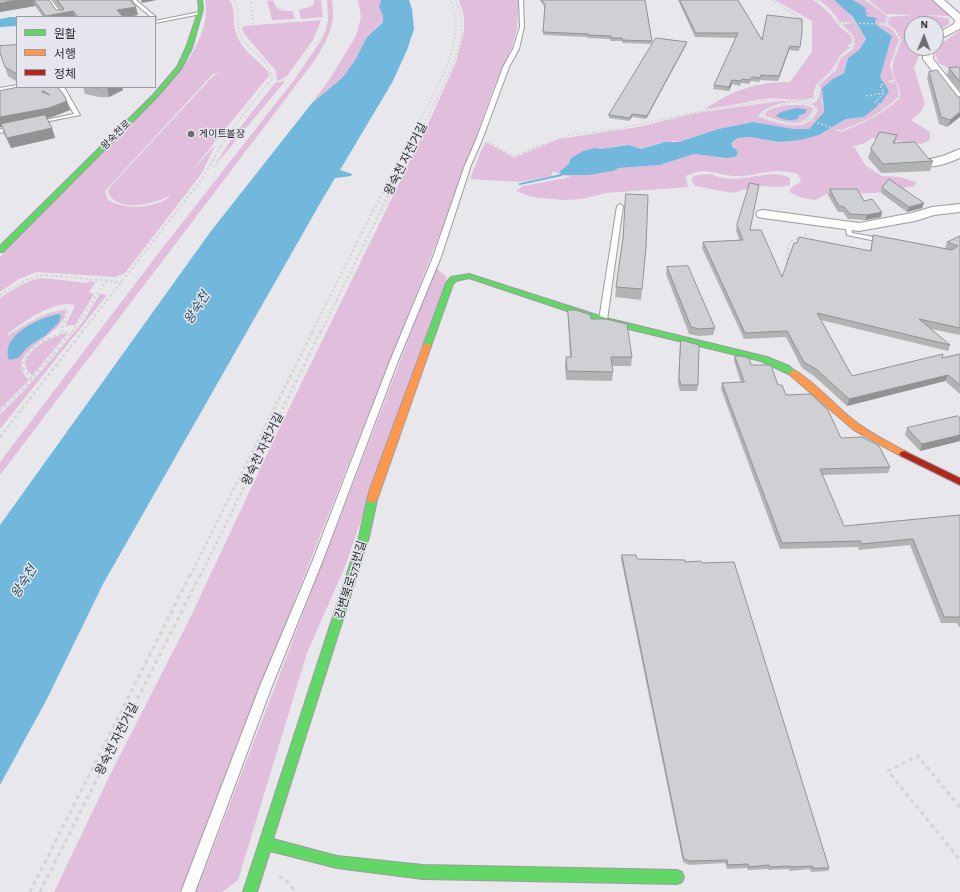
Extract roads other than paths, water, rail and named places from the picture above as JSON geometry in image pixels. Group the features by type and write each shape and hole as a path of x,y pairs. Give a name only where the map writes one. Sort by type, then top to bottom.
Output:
{"street":[{"name":"왕숙천로","path":"0,250 164,85 179,68 189,48 200,13 200,0"},
{"path":"938,0 949,8 960,20 958,26 944,34"},
{"path":"928,56 928,59 960,100"},
{"path":"930,163 947,159 960,153"},
{"path":"763,214 859,227 915,217 932,211 960,208"},
{"name":"강변북로573번길","path":"251,889 364,538 376,490 450,283 454,279 461,276 469,276 603,320"},
{"path":"603,320 764,359 786,368 806,382 843,417 871,438 960,482"},
{"path":"265,843 337,862 423,872 677,877"}],"lane":[{"path":"49,0 62,16"},
{"path":"133,0 151,16"},
{"path":"188,892 266,686 318,560 394,362 437,257 468,165 504,74 516,49 522,27 521,0"},
{"path":"156,20 200,13"},
{"path":"0,90 16,86"},
{"path":"31,124 77,115 62,88"},
{"path":"0,131 23,126"},
{"path":"603,320 620,206"},
{"path":"848,225 849,234 896,243"},
{"path":"239,892 251,889"}],"water":[{"name":"왕숙천","path":"381,0 409,0 412,9 414,29 407,50 393,81 340,170 352,174 351,176 335,178 322,200 103,584 47,699 0,785 0,525 211,231 312,103 342,78 354,62 367,37 383,22 383,16 379,7"},
{"path":"834,0 853,0 866,8 865,12 870,14 866,14 866,16 877,18 875,22 878,26 892,36 880,77 889,91 881,103 864,117 846,119 819,135 800,140 779,142 750,137 738,138 731,143 737,150 738,154 735,157 726,158 694,154 660,165 619,168 613,171 588,175 561,175 560,171 569,164 571,158 583,151 595,148 601,149 629,145 641,149 665,142 679,142 718,129 753,122 794,129 809,129 824,112 822,88 833,79 844,73 848,58 859,50 866,39 852,16"},
{"path":"16,17 16,26 0,27 0,19"},
{"path":"796,108 806,109 806,113 793,120 776,116 781,112"},
{"path":"58,314 61,315 59,322 46,335 29,346 18,358 9,360 8,351 10,343 23,329 41,319"}],"waterway":[{"path":"520,184 561,175"}],"place":[{"name":"게이트볼장","path":"191,134"}]}
